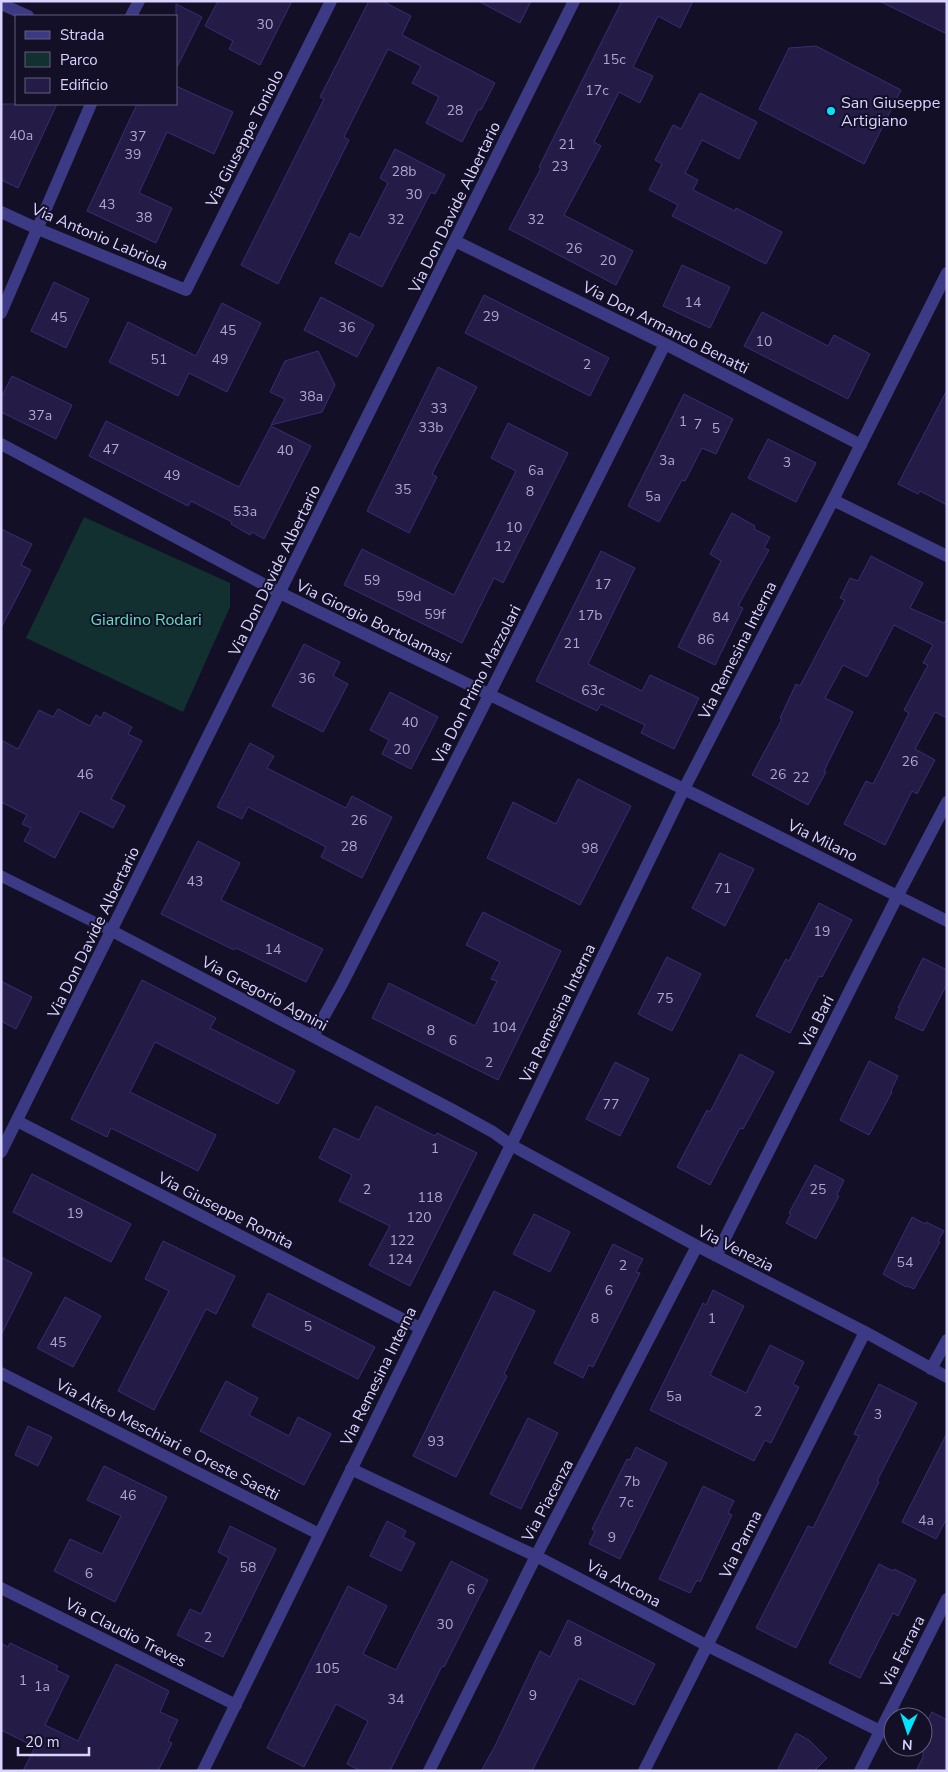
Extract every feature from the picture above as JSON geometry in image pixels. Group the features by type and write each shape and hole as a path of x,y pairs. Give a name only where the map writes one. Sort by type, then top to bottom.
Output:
{"street":[{"path":"132,15 139,1"},
{"name":"Via Giuseppe Toniolo","path":"186,290 331,1"},
{"name":"Via Don Davide Albertario","path":"1,1152 574,1"},
{"path":"1,4 26,15"},
{"path":"1,313 91,105"},
{"name":"Via Antonio Labriola","path":"1,212 186,290"},
{"name":"Via Don Armando Benatti","path":"455,241 665,344 861,445"},
{"name":"Via Remesina Interna","path":"203,1771 684,789 947,273"},
{"name":"Via Don Primo Mazzolari","path":"313,1036 342,984 665,344"},
{"name":"Via Giorgio Bortolamasi","path":"1,444 280,593 684,789"},
{"path":"832,500 947,556"},
{"name":"Via Milano","path":"684,789 947,921"},
{"name":"Via Bari","path":"716,1256 947,802"},
{"name":"Via Gregorio Agnini","path":"112,932 453,1110 493,1132 511,1145"},
{"name":"Via Giuseppe Romita","path":"17,1121 420,1328"},
{"name":"Via Venezia","path":"511,1145 697,1246 865,1332 947,1377"},
{"name":"Via Piacenza","path":"429,1771 536,1556 697,1246"},
{"name":"Via Parma","path":"644,1771 865,1332"},
{"path":"931,1369 947,1340"},
{"name":"Via Alfeo Meschiari e Oreste Saetti","path":"1,1373 319,1534"},
{"name":"Via Ancona","path":"351,1469 536,1556 708,1646 880,1731"},
{"name":"Via Claudio Treves","path":"1,1588 236,1705"},
{"name":"Via Ferrara","path":"860,1771 947,1599"}],"lane":[{"name":"Via Gregorio Agnini","path":"1,876 112,932"}],"green space":[{"name":"Giardino Rodari","path":"84,517 230,583 230,607 183,712 26,638"}],"building":[{"path":"218,1 292,1 260,65 229,49 233,41 205,26"},
{"path":"369,1 382,1 411,16 402,35 495,83 481,110 478,110 462,142 426,123 439,97 412,83 421,66 388,49 344,137 349,140 278,284 241,265 324,99 320,97"},
{"path":"478,1 531,1 520,23"},
{"path":"622,1 693,1 680,28 658,16 633,67 653,76 640,103 619,92 594,142 601,146 564,215 633,251 616,285 509,229 541,168 539,167"},
{"path":"879,1 947,1 947,34"},
{"path":"176,4 202,17 178,65 178,15 176,15"},
{"name":"San Giuseppe Artigiano","path":"816,46 901,90 864,164 759,109 789,48"},
{"path":"178,87 233,112 214,154 167,132 139,193 172,208 156,243 87,211 137,105 178,105"},
{"path":"700,93 757,122 739,159 702,140 685,173 698,180 693,190 735,211 736,208 782,232 766,264 672,216 678,205 649,190 662,164 655,160 673,125 681,129"},
{"path":"1,104 57,105 18,188 1,180"},
{"path":"395,149 445,175 435,194 431,192 382,287 335,263 350,233 360,238 388,183 380,178"},
{"path":"682,265 730,287 710,328 663,306"},
{"path":"54,282 89,299 66,348 31,331"},
{"path":"484,295 609,358 590,396 465,333"},
{"path":"321,297 374,325 357,357 304,330"},
{"path":"222,303 261,323 227,392 189,373 178,396 109,362 128,322 196,356"},
{"path":"762,312 828,346 834,335 870,354 848,399 744,346"},
{"path":"318,351 335,385 322,412 271,425 285,399 270,392 285,361"},
{"path":"438,367 477,387 432,474 437,477 409,533 367,511"},
{"path":"12,376 72,405 56,439 1,412 1,398"},
{"path":"947,390 947,505 920,491 918,494 898,484"},
{"path":"684,394 733,419 716,454 702,448 685,481 682,480 659,522 628,506"},
{"path":"106,421 239,487 271,426 311,446 264,539 252,532 250,535 231,524 232,522 191,501 188,506 89,456"},
{"path":"508,423 568,453 503,583 494,578 462,643 344,585 362,549 454,595 516,471 491,458"},
{"path":"768,439 816,463 796,502 748,478"},
{"path":"732,513 755,526 754,529 770,537 764,548 769,550 738,606 743,608 715,665 678,647 721,561 710,554"},
{"path":"1,529 32,544 21,565 31,570 1,628"},
{"path":"601,551 635,568 588,664 642,691 650,675 699,698 674,749 641,733 645,725 601,704 597,711 536,681"},
{"path":"871,556 923,583 910,608 944,623 947,619 947,718 935,712 915,749 935,760 917,794 912,791 885,845 844,824 866,781 873,784 909,713 904,710 928,665 923,663 933,645 894,625 867,677 843,665 825,698 853,712 824,771 826,772 808,805 752,775 782,719 780,718 796,684 800,686 845,600 840,598 850,578 858,581"},
{"path":"304,644 340,662 333,676 348,684 323,732 272,706"},
{"path":"390,692 438,717 411,769 382,754 389,740 370,730"},
{"path":"58,709 90,726 96,715 101,718 104,712 132,727 128,734 142,741 111,799 125,806 113,828 80,811 55,858 24,841 31,828 22,824 27,815 1,802 1,740 18,749 39,710 53,717"},
{"path":"250,743 274,756 267,768 346,808 352,796 392,817 362,878 321,857 326,847 248,807 242,819 217,807"},
{"path":"578,779 631,806 580,905 487,858 513,802 556,824"},
{"path":"198,841 240,863 221,900 323,949 306,982 236,948 234,950 161,914"},
{"path":"720,853 754,869 725,926 692,908"},
{"path":"819,903 852,920 822,977 819,976 790,1033 756,1016 786,959 789,961"},
{"path":"483,912 561,951 498,1080 372,1018 389,983 475,1026 497,981 491,979 500,962 466,945"},
{"path":"667,957 701,974 672,1031 638,1014"},
{"path":"923,958 947,970 947,984 923,1031 895,1018 900,1008 898,1008"},
{"path":"142,980 216,1018 210,1028 295,1071 278,1104 155,1042 130,1092 216,1135 198,1171 111,1128 107,1137 71,1119"},
{"path":"1,981 32,997 16,1029 1,1021"},
{"path":"740,1054 774,1072 743,1129 740,1128 710,1185 677,1167 707,1110 710,1112"},
{"path":"869,1061 898,1076 892,1092 869,1135 840,1120"},
{"path":"615,1062 649,1079 620,1136 586,1119"},
{"path":"376,1106 435,1136 437,1133 477,1153 410,1286 369,1265 390,1226 339,1201 352,1175 319,1158 334,1128 359,1140"},
{"path":"815,1165 844,1180 837,1195 839,1196 816,1239 786,1223 791,1214 789,1213"},
{"path":"32,1174 131,1224 111,1262 13,1212"},
{"path":"534,1214 570,1232 550,1272 513,1254"},
{"path":"912,1217 944,1231 938,1241 940,1242 914,1289 906,1287 883,1274"},
{"path":"163,1241 235,1276 216,1314 206,1309 154,1410 118,1391 169,1291 145,1279"},
{"path":"613,1244 643,1259 636,1272 640,1273 593,1367 589,1365 583,1378 554,1363"},
{"path":"1,1257 32,1273 1,1335"},
{"path":"713,1290 744,1306 710,1375 746,1393 770,1345 804,1362 793,1384 799,1387 771,1443 765,1440 754,1461 650,1410 703,1303 706,1305"},
{"path":"494,1291 535,1311 504,1374 507,1376 456,1477 413,1456"},
{"path":"268,1293 375,1347 358,1379 252,1326"},
{"path":"65,1297 101,1316 73,1367 37,1348"},
{"path":"226,1381 258,1398 249,1415 289,1436 298,1417 331,1434 304,1485 200,1431"},
{"path":"879,1384 917,1403 796,1648 756,1628 808,1526 813,1528 859,1436 854,1434"},
{"path":"528,1418 558,1433 521,1509 490,1494"},
{"path":"28,1426 52,1437 38,1466 15,1455"},
{"path":"947,1433 947,1518 936,1539 902,1522"},
{"path":"636,1447 667,1463 620,1559 589,1544 595,1531 592,1529 627,1459 630,1460"},
{"path":"104,1466 167,1497 115,1602 54,1571 70,1539 102,1554 121,1516 87,1500"},
{"path":"703,1486 734,1501 728,1513 732,1515 700,1582 697,1580 690,1593 659,1579"},
{"path":"387,1521 406,1531 403,1537 415,1543 401,1571 370,1556"},
{"path":"230,1526 276,1549 223,1657 177,1635 190,1609 201,1614 229,1558 218,1552"},
{"path":"451,1561 488,1580 444,1667 442,1666 390,1771 361,1771 347,1764 368,1721 336,1704 304,1767 267,1748 348,1586 387,1606 363,1654 396,1670"},
{"path":"879,1564 916,1580 898,1616 893,1613 860,1678 829,1663"},
{"path":"568,1620 655,1664 634,1705 579,1678 532,1771 481,1771 495,1746 540,1651 550,1657"},
{"path":"1,1643 8,1647 10,1643 58,1666 56,1670 69,1676 45,1725 78,1741 116,1664 169,1691 160,1712 178,1720 168,1741 172,1743 158,1771 23,1771 35,1747 1,1730"},
{"path":"933,1713 947,1720 947,1771 916,1771 923,1757 933,1757"},
{"path":"796,1733 809,1740 827,1758 814,1771 777,1771"}],"place":[{"name":"San Giuseppe Artigiano","path":"831,111"}]}
